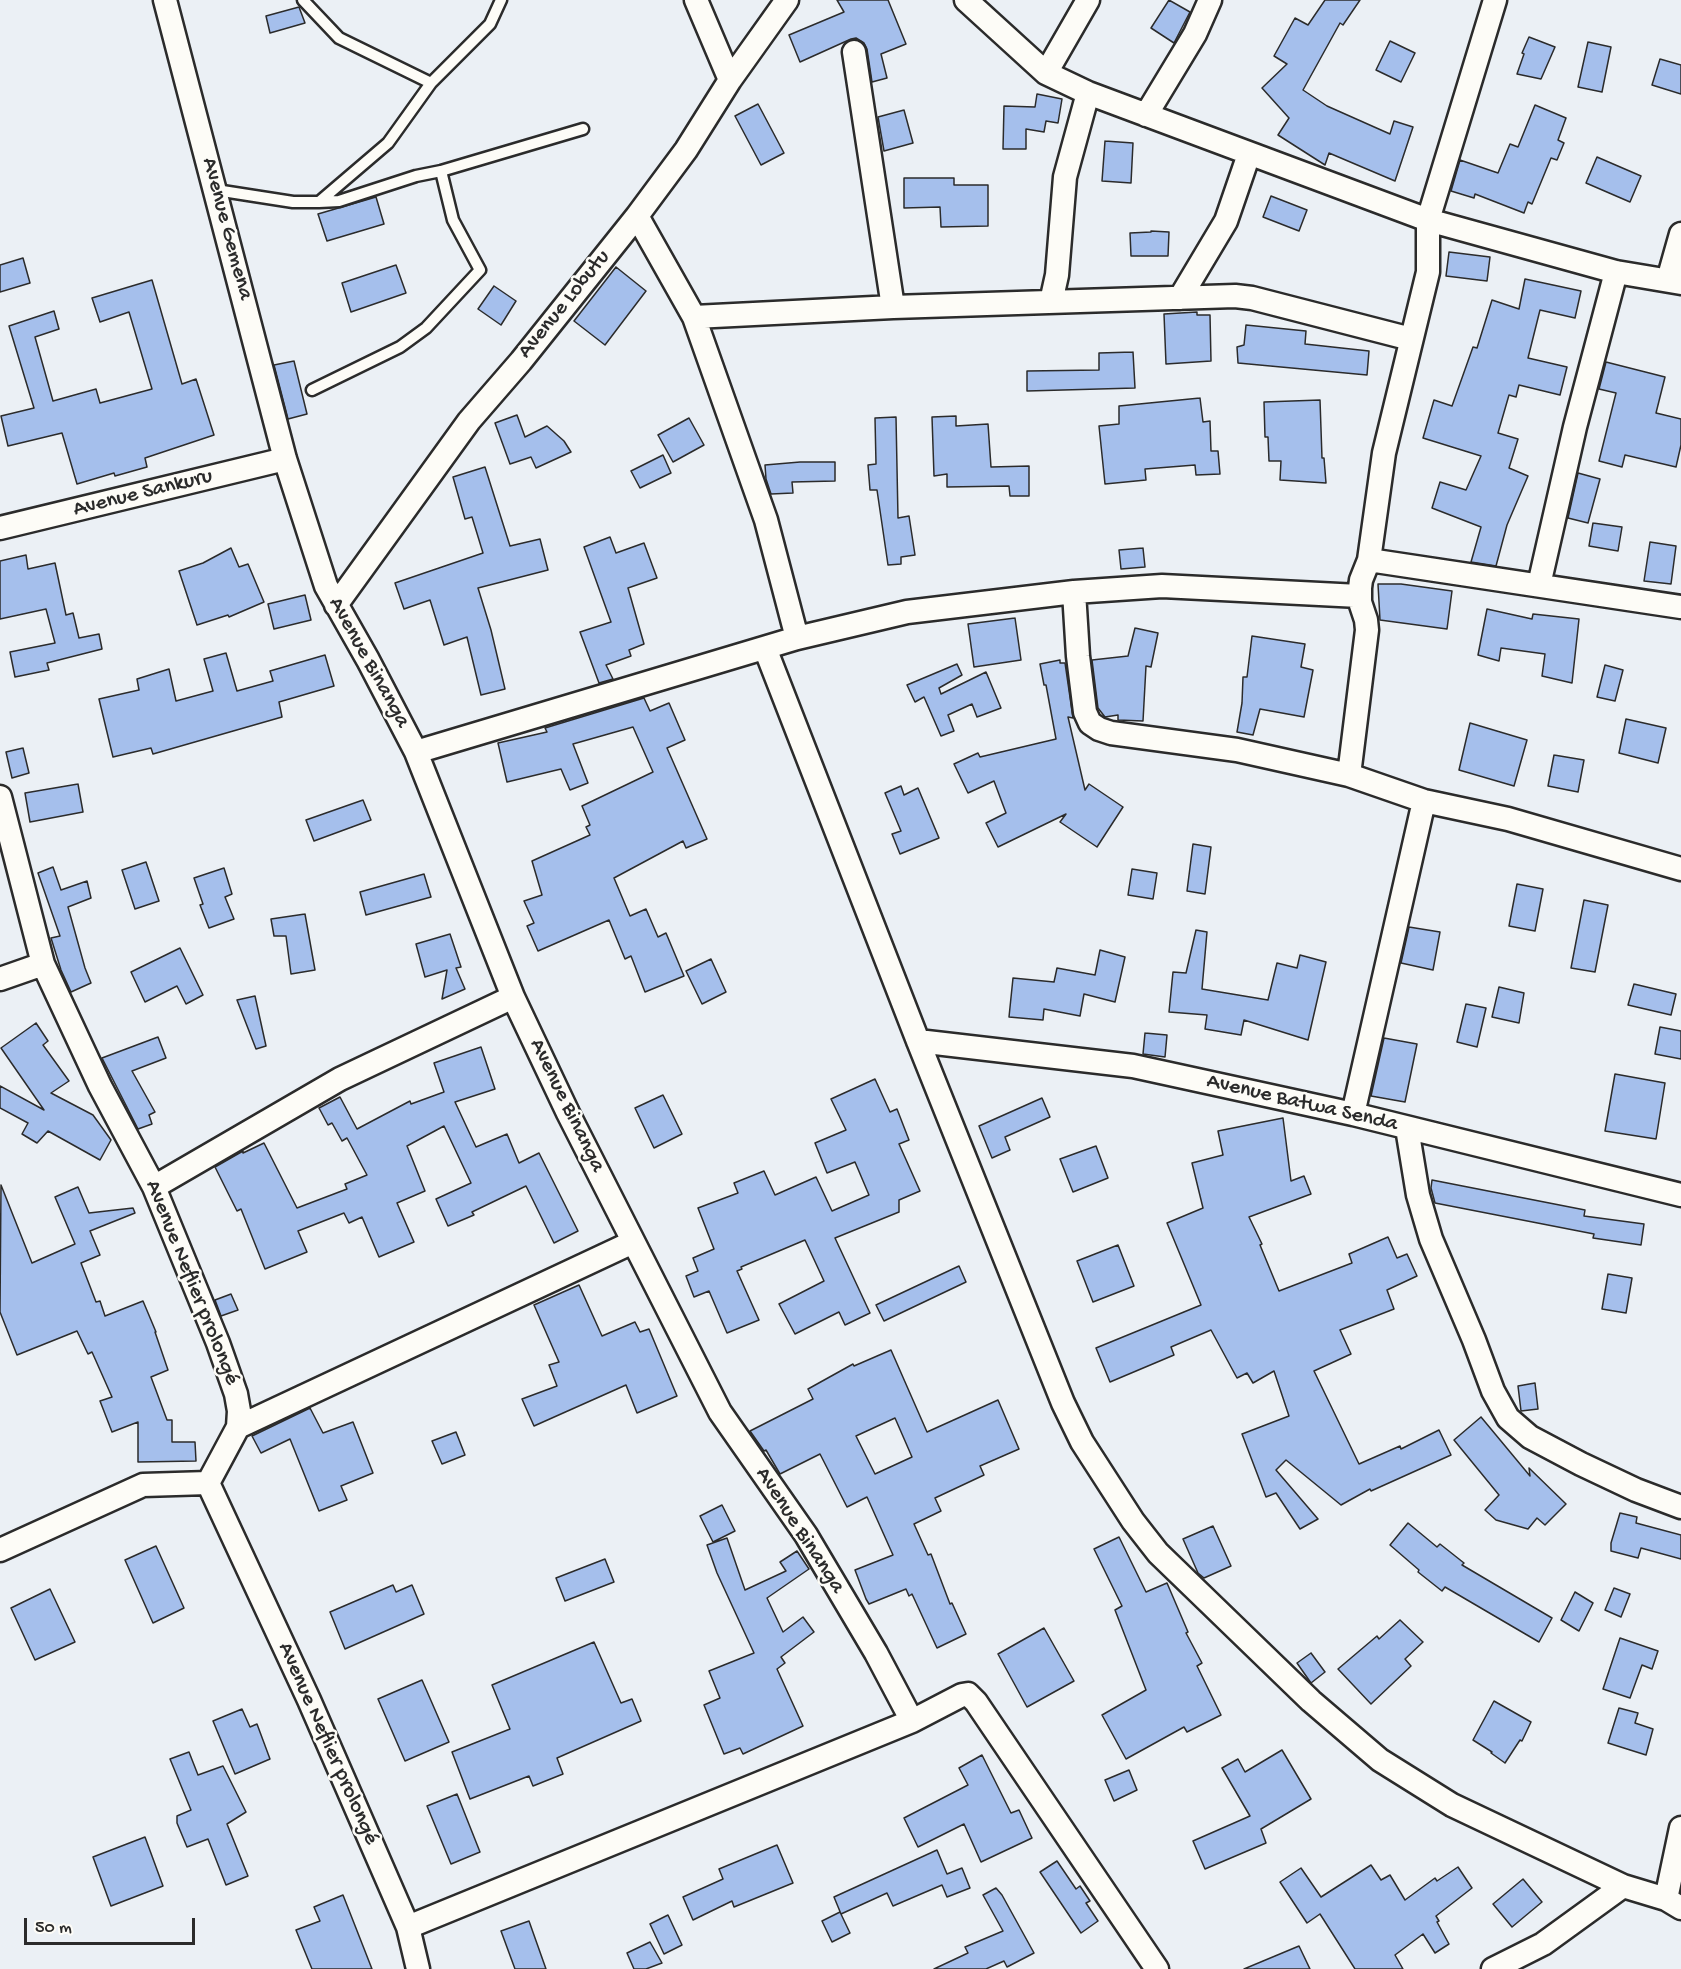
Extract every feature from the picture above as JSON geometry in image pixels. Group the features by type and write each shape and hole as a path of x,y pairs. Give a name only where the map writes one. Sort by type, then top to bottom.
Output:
{"street":[{"name":"Avenue Gemena","path":"165,0 285,459"},
{"path":"696,0 730,80"},
{"name":"Avenue Lobutu","path":"336,605 469,421 521,361 637,216 686,150 730,80 787,0"},
{"path":"966,0 1046,74 1088,93 1428,220 1616,272 1674,281 1681,234"},
{"path":"1046,74 1088,0"},
{"path":"1146,115 1195,34 1210,0"},
{"path":"1349,775 1367,630 1359,597 1361,580 1369,560 1384,453 1428,272 1428,220 1495,0"},
{"path":"854,52 893,307"},
{"path":"1051,302 1057,275 1065,177 1088,93"},
{"path":"1180,298 1226,220 1249,154"},
{"path":"637,216 694,317 766,520 797,638"},
{"path":"1539,585 1575,427 1616,272"},
{"path":"694,317 893,307 1235,296 1252,298 1412,339"},
{"name":"Avenue Sankuru","path":"0,528 285,459"},
{"name":"Avenue Binanga","path":"285,459 324,579 416,752 513,997 633,1242 720,1412 806,1535 876,1653 912,1721"},
{"path":"1369,560 1539,585 1680,601"},
{"path":"416,752 797,638 907,612 1074,592 1162,586 1250,589 1359,597"},
{"path":"1074,592 1078,656 1085,712 1090,723 1095,727 1111,733 1237,750 1349,775 1424,801 1508,819 1681,869"},
{"path":"765,648 918,1041 1068,1412 1082,1442 1158,1553 1311,1701 1380,1760 1452,1804 1623,1886 1673,1903 1681,1828"},
{"name":"Avenue Neflier prolongé","path":"0,797 43,964 100,1086 154,1187 218,1343 236,1394 239,1411 238,1427"},
{"path":"1353,1113 1424,801"},
{"path":"0,979 43,964"},
{"path":"154,1187 340,1079 513,997"},
{"name":"Avenue Batwa Senda","path":"918,1041 1134,1066 1353,1113 1681,1195"},
{"path":"1407,1128 1418,1194 1431,1239 1474,1340 1492,1391 1508,1418 1530,1437 1581,1464 1627,1486 1681,1507"},
{"path":"0,1550 143,1485 208,1483 238,1427 633,1242"},
{"name":"Avenue Neflier prolongé","path":"208,1483 309,1700 408,1927 418,1969"},
{"path":"408,1927 912,1721 962,1695 971,1695 1156,1969"},
{"path":"1493,1969 1543,1944 1623,1886"}],"lane":[{"path":"303,0 339,38 431,83"},
{"path":"319,202 388,143 431,83 490,24 501,0"},
{"path":"216,190 293,202 339,201 416,176 441,171 583,129"},
{"path":"312,390 409,341 433,322 480,270 453,220 441,171"}],"building":[{"path":"837,0 888,0 906,44 881,54 887,78 872,82 867,49 864,43 856,38 800,62 789,35 844,12"},
{"path":"1169,0 1190,12 1174,43 1151,28"},
{"path":"1325,0 1360,0 1343,25 1340,23 1303,90 1327,106 1390,134 1394,121 1413,127 1395,181 1329,153 1325,165 1278,135 1289,118 1262,88 1287,64 1274,56 1295,18 1308,25"},
{"path":"299,7 305,23 270,33 266,16"},
{"path":"1529,37 1555,47 1541,79 1517,74"},
{"path":"1390,41 1415,53 1401,82 1376,70"},
{"path":"1588,42 1611,47 1602,92 1578,87"},
{"path":"1660,59 1681,65 1681,94 1652,85"},
{"path":"1037,94 1062,99 1058,123 1046,121 1044,132 1026,129 1026,149 1003,149 1004,106 1035,107"},
{"path":"758,104 784,153 761,165 735,116"},
{"path":"1535,105 1566,118 1558,140 1564,143 1557,160 1551,158 1532,204 1528,202 1524,213 1475,194 1474,198 1451,191 1460,160 1498,173 1510,144 1518,147"},
{"path":"904,110 913,143 884,151 878,117"},
{"path":"1105,141 1133,143 1131,183 1102,181"},
{"path":"1597,157 1641,176 1630,202 1586,183"},
{"path":"904,178 954,178 954,185 988,185 988,226 941,227 940,207 904,208"},
{"path":"1271,196 1307,210 1299,231 1263,217"},
{"path":"376,197 384,224 327,241 318,214"},
{"path":"1169,232 1168,256 1131,256 1130,233"},
{"path":"1449,252 1490,257 1487,281 1446,276"},
{"path":"23,258 30,283 0,292 0,265"},
{"path":"396,265 406,293 351,312 342,283"},
{"path":"616,267 646,291 605,345 574,321"},
{"path":"1525,279 1581,291 1575,318 1540,310 1528,358 1567,367 1560,395 1519,385 1516,397 1509,395 1498,433 1518,439 1509,468 1528,476 1507,525 1496,566 1471,562 1481,527 1432,508 1440,482 1466,490 1481,456 1423,438 1434,400 1452,406 1473,347 1477,348 1492,300 1519,309"},
{"path":"152,280 182,384 196,379 214,435 145,458 147,467 115,476 114,473 77,484 62,433 8,446 1,416 34,408 9,326 54,311 59,329 35,337 53,401 96,389 100,403 152,389 129,312 100,322 92,298"},
{"path":"494,286 516,301 501,325 478,309"},
{"path":"1197,312 1197,315 1210,315 1211,361 1166,364 1164,314"},
{"path":"1246,325 1306,331 1305,344 1369,351 1367,375 1238,363 1237,347 1244,345"},
{"path":"1133,352 1135,388 1027,391 1027,371 1099,370 1099,353"},
{"path":"294,361 307,414 288,419 274,365"},
{"path":"1606,362 1665,377 1656,413 1681,419 1681,445 1676,467 1625,455 1622,467 1599,461 1616,393 1599,389"},
{"path":"1200,398 1203,422 1210,421 1211,451 1218,451 1220,474 1196,475 1195,465 1145,469 1146,480 1105,484 1099,426 1119,424 1119,406"},
{"path":"1320,400 1322,458 1324,458 1326,483 1280,480 1281,461 1269,461 1268,437 1265,437 1264,402"},
{"path":"517,415 525,437 547,426 564,441 571,452 536,468 531,457 510,464 495,423"},
{"path":"956,416 956,426 988,424 991,467 1029,466 1029,496 1010,496 1009,486 947,487 947,474 934,476 932,417"},
{"path":"896,417 898,518 909,516 915,555 901,557 901,564 888,565 877,490 870,490 868,465 876,464 875,418"},
{"path":"689,418 704,445 673,462 658,435"},
{"path":"663,455 671,473 640,488 631,471"},
{"path":"835,462 835,481 792,482 793,493 771,494 766,479 765,465"},
{"path":"485,467 510,546 540,539 548,570 478,588 505,689 481,695 467,637 444,645 430,600 404,609 395,583 483,553 472,517 465,519 453,477"},
{"path":"1578,473 1600,479 1588,523 1568,518"},
{"path":"1593,523 1622,527 1618,551 1589,546"},
{"path":"610,537 616,553 644,543 657,578 628,588 644,644 629,650 631,656 606,665 613,679 599,683 580,632 611,622 584,547"},
{"path":"1650,542 1676,546 1671,584 1644,581"},
{"path":"231,548 239,567 248,564 264,602 229,617 228,615 197,625 179,571 203,563"},
{"path":"1143,548 1145,567 1121,569 1119,550"},
{"path":"26,555 28,569 55,563 66,615 73,613 79,638 99,634 102,649 47,663 49,670 15,677 10,652 55,643 46,609 0,619 0,561"},
{"path":"1378,584 1401,584 1452,591 1447,629 1380,620"},
{"path":"305,595 311,620 274,629 268,604"},
{"path":"1487,609 1532,619 1533,614 1579,619 1572,683 1542,676 1545,654 1501,648 1499,661 1478,655"},
{"path":"1015,618 1021,660 974,667 968,624"},
{"path":"1135,628 1158,633 1151,667 1146,666 1143,721 1118,720 1118,715 1105,717 1098,708 1092,660 1128,656"},
{"path":"1252,636 1305,644 1301,667 1313,670 1304,717 1260,709 1253,735 1237,732 1242,703 1243,677 1247,677"},
{"path":"226,653 237,691 273,681 270,671 325,655 334,686 279,702 282,717 153,754 151,748 113,757 99,699 139,690 137,679 169,669 176,701 213,691 204,659"},
{"path":"1060,660 1060,663 1065,663 1073,718 1068,717 1085,790 1089,784 1123,807 1097,847 1060,822 1066,814 998,847 986,823 1006,813 994,781 968,793 954,764 978,753 980,757 1056,739 1040,664"},
{"path":"957,664 962,675 939,688 941,694 986,672 1001,708 977,717 972,704 948,715 954,731 941,736 924,697 915,702 907,685"},
{"path":"1605,665 1623,670 1615,701 1597,697"},
{"path":"644,698 650,711 669,703 685,740 667,748 707,839 686,848 683,841 614,878 630,916 646,909 658,937 666,933 684,976 645,992 631,956 625,959 609,920 538,951 527,926 534,923 524,901 542,895 532,861 590,835 586,827 590,825 582,806 653,772 633,727 573,744 588,783 570,790 561,769 507,782 498,743 547,732 545,728"},
{"path":"1626,719 1666,728 1658,763 1619,753"},
{"path":"1470,723 1527,740 1514,786 1459,770"},
{"path":"23,748 29,773 12,778 6,752"},
{"path":"1554,755 1584,760 1578,792 1548,786"},
{"path":"78,784 83,812 30,822 25,793"},
{"path":"901,786 904,795 918,788 939,838 900,854 892,834 901,831 885,793"},
{"path":"363,800 371,820 314,841 306,820"},
{"path":"1193,844 1211,847 1205,894 1187,891"},
{"path":"146,862 159,901 135,909 122,870"},
{"path":"53,867 61,890 87,881 91,898 68,907 91,983 71,992 51,938 60,936 38,873"},
{"path":"224,868 232,894 225,897 234,919 209,928 200,905 203,904 194,878"},
{"path":"1132,869 1157,873 1153,899 1128,895"},
{"path":"424,874 431,897 366,915 360,892"},
{"path":"1517,884 1543,889 1535,931 1509,926"},
{"path":"1584,900 1608,905 1595,972 1571,968"},
{"path":"305,914 315,970 291,974 286,936 274,936 271,919"},
{"path":"1409,927 1440,932 1433,970 1401,963"},
{"path":"1196,930 1207,932 1202,989 1268,1000 1277,963 1297,968 1300,955 1326,962 1308,1040 1244,1020 1241,1035 1205,1029 1207,1015 1169,1012 1173,972 1186,973"},
{"path":"450,934 461,967 456,968 465,989 442,999 447,970 425,977 416,944"},
{"path":"180,948 203,995 186,1004 177,986 145,1002 131,972"},
{"path":"1100,950 1125,957 1115,1002 1084,994 1080,1016 1044,1009 1043,1020 1009,1017 1013,978 1054,982 1057,968 1095,975"},
{"path":"711,959 726,992 702,1004 686,971"},
{"path":"1634,984 1676,994 1671,1015 1628,1005"},
{"path":"1499,987 1524,993 1519,1023 1492,1017"},
{"path":"255,996 266,1046 256,1049 237,1000"},
{"path":"1466,1004 1486,1008 1477,1047 1457,1042"},
{"path":"36,1023 48,1041 43,1045 69,1081 51,1093 93,1115 111,1140 100,1160 48,1131 37,1143 22,1134 28,1123 0,1108 0,1086 44,1110 1,1048"},
{"path":"1660,1027 1681,1031 1681,1059 1655,1054"},
{"path":"1145,1033 1167,1035 1165,1057 1143,1054"},
{"path":"158,1037 166,1058 132,1071 155,1112 149,1115 152,1124 138,1129 102,1058"},
{"path":"1384,1038 1417,1044 1405,1102 1371,1096"},
{"path":"481,1047 495,1089 455,1102 476,1147 507,1134 519,1163 539,1153 578,1231 554,1243 526,1186 472,1212 474,1215 448,1226 436,1199 471,1183 444,1126 407,1146 425,1191 397,1203 414,1242 379,1257 362,1217 349,1223 344,1213 298,1231 307,1252 265,1269 241,1209 237,1211 215,1167 243,1151 243,1153 264,1143 297,1208 347,1189 345,1184 367,1175 347,1138 342,1141 332,1123 328,1125 319,1108 340,1097 357,1129 410,1101 411,1104 444,1092 434,1063"},
{"path":"1615,1074 1665,1083 1656,1139 1605,1131"},
{"path":"875,1079 890,1112 897,1109 909,1140 899,1144 920,1191 899,1200 899,1212 835,1238 870,1313 845,1325 839,1312 795,1334 779,1304 824,1281 805,1240 741,1267 742,1269 737,1271 759,1320 727,1333 709,1291 694,1297 686,1276 698,1271 693,1258 714,1249 698,1208 738,1193 734,1183 764,1171 775,1195 816,1177 832,1211 869,1195 855,1162 827,1173 815,1143 846,1130 831,1099"},
{"path":"663,1095 682,1134 654,1148 635,1108"},
{"path":"1042,1098 1050,1117 1005,1137 1010,1150 992,1158 979,1126"},
{"path":"1283,1118 1291,1181 1304,1176 1311,1194 1249,1217 1262,1244 1260,1245 1279,1291 1352,1263 1349,1254 1388,1237 1397,1258 1407,1254 1417,1276 1387,1290 1394,1309 1340,1330 1351,1354 1314,1371 1359,1464 1400,1446 1401,1449 1439,1430 1451,1455 1371,1491 1370,1489 1341,1505 1286,1460 1276,1470 1318,1519 1300,1529 1276,1493 1266,1497 1242,1434 1289,1416 1274,1371 1253,1383 1247,1373 1237,1378 1211,1330 1171,1347 1174,1355 1110,1382 1096,1348 1201,1305 1167,1223 1203,1208 1192,1163 1223,1155 1218,1131"},
{"path":"1096,1146 1108,1178 1073,1192 1060,1159"},
{"path":"1432,1180 1585,1210 1584,1216 1644,1224 1641,1245 1593,1238 1594,1234 1435,1203 1431,1188"},
{"path":"1,1185 32,1263 75,1244 55,1197 78,1187 89,1213 133,1208 135,1213 90,1231 100,1255 81,1263 96,1302 100,1301 105,1316 143,1301 168,1370 151,1377 167,1420 172,1420 172,1442 195,1442 196,1461 138,1462 138,1422 112,1432 100,1401 112,1397 92,1352 88,1354 77,1331 17,1355 0,1312"},
{"path":"1118,1245 1134,1286 1093,1302 1077,1261"},
{"path":"959,1266 966,1282 884,1321 876,1305"},
{"path":"1608,1274 1632,1278 1626,1313 1602,1309"},
{"path":"579,1285 602,1336 635,1322 640,1332 649,1329 677,1396 637,1413 626,1385 534,1426 522,1399 557,1386 549,1365 559,1362 534,1305"},
{"path":"231,1294 238,1310 221,1316 215,1300"},
{"path":"891,1350 927,1432 998,1400 1019,1449 980,1466 984,1475 935,1498 941,1511 914,1524 928,1555 931,1554 950,1604 952,1603 966,1634 937,1648 912,1594 909,1596 906,1589 869,1604 866,1599 855,1570 893,1555 867,1497 847,1507 820,1454 780,1474 766,1450 764,1451 750,1431 813,1399 808,1389 853,1364 854,1366","holes":["895,1418 912,1457 875,1474 856,1436"]},
{"path":"1535,1383 1538,1409 1521,1411 1518,1386"},
{"path":"310,1408 323,1433 353,1422 373,1473 341,1486 347,1500 319,1511 290,1439 261,1453 252,1436"},
{"path":"1481,1417 1530,1476 1529,1468 1566,1504 1545,1525 1537,1518 1528,1529 1496,1520 1485,1510 1499,1495 1454,1440"},
{"path":"456,1432 465,1455 442,1464 432,1441"},
{"path":"722,1505 735,1531 713,1542 700,1516"},
{"path":"1620,1513 1637,1517 1636,1523 1681,1535 1681,1559 1641,1548 1638,1558 1611,1551 1611,1543"},
{"path":"1408,1523 1437,1547 1440,1544 1464,1563 1462,1565 1552,1618 1539,1642 1445,1587 1442,1591 1418,1572 1419,1570 1390,1545"},
{"path":"1213,1526 1231,1566 1204,1578 1198,1573 1183,1539"},
{"path":"1119,1537 1146,1592 1167,1583 1188,1632 1186,1633 1202,1663 1197,1666 1221,1715 1187,1732 1184,1727 1126,1759 1102,1715 1146,1690 1115,1610 1122,1606 1094,1549"},
{"path":"727,1538 745,1590 786,1571 780,1562 797,1551 809,1569 767,1598 783,1632 803,1617 814,1632 781,1657 785,1663 777,1669 803,1726 743,1754 740,1748 724,1754 704,1705 720,1698 709,1671 754,1653 717,1573 707,1545"},
{"path":"156,1546 184,1608 153,1623 125,1560"},
{"path":"605,1559 614,1582 565,1601 556,1578"},
{"path":"393,1585 396,1592 412,1585 424,1614 345,1649 330,1612"},
{"path":"1614,1588 1630,1594 1621,1617 1605,1610"},
{"path":"50,1589 75,1642 35,1660 11,1608"},
{"path":"1575,1592 1593,1603 1579,1631 1561,1620"},
{"path":"1400,1620 1423,1642 1405,1659 1411,1666 1371,1704 1338,1669 1377,1636 1379,1639"},
{"path":"1044,1628 1074,1681 1027,1707 998,1654"},
{"path":"1620,1638 1658,1651 1652,1669 1642,1665 1630,1698 1603,1689"},
{"path":"594,1642 621,1703 632,1699 641,1721 557,1758 563,1774 533,1786 529,1776 470,1799 452,1752 510,1729 492,1685"},
{"path":"1311,1653 1325,1672 1311,1683 1297,1663"},
{"path":"422,1680 449,1742 405,1761 378,1699"},
{"path":"1494,1701 1531,1722 1522,1741 1520,1740 1505,1763 1473,1740"},
{"path":"1619,1708 1638,1713 1635,1723 1653,1729 1646,1755 1608,1743"},
{"path":"242,1709 250,1727 257,1724 270,1759 235,1774 213,1721"},
{"path":"1282,1750 1311,1799 1261,1829 1266,1843 1205,1869 1193,1841 1250,1816 1222,1768 1238,1759 1245,1772"},
{"path":"189,1752 198,1775 223,1766 246,1812 227,1824 248,1876 226,1885 208,1839 187,1847 177,1823 177,1816 191,1810 170,1759"},
{"path":"982,1755 1011,1813 1019,1810 1032,1838 981,1862 964,1824 918,1847 904,1818 968,1785 959,1768"},
{"path":"1129,1770 1137,1790 1114,1801 1105,1780"},
{"path":"457,1794 480,1852 451,1864 427,1806"},
{"path":"145,1837 163,1886 111,1906 93,1857"},
{"path":"777,1845 793,1883 734,1907 732,1901 693,1920 683,1897 723,1879 719,1869"},
{"path":"937,1850 947,1874 962,1868 970,1888 947,1897 942,1885 893,1906 887,1893 841,1914 834,1897"},
{"path":"1057,1861 1076,1889 1080,1886 1090,1901 1086,1903 1098,1921 1081,1933 1040,1872"},
{"path":"1371,1865 1381,1880 1390,1875 1405,1900 1435,1878 1437,1881 1458,1867 1472,1888 1436,1916 1449,1944 1435,1953 1423,1934 1395,1955 1403,1969 1355,1969 1320,1914 1307,1923 1280,1882 1301,1868 1321,1897"},
{"path":"1523,1879 1542,1902 1512,1927 1493,1904"},
{"path":"996,1888 1034,1953 1007,1967 1004,1961 986,1969 934,1969 968,1953 965,1947 1003,1931 983,1895"},
{"path":"343,1895 372,1969 312,1969 296,1930 320,1921 314,1907"},
{"path":"840,1912 850,1933 832,1942 822,1921"},
{"path":"668,1915 682,1945 664,1954 650,1924"},
{"path":"529,1921 546,1969 515,1969 501,1931"},
{"path":"650,1942 662,1963 646,1969 634,1969 627,1953"},
{"path":"1299,1946 1310,1969 1244,1969"}]}
